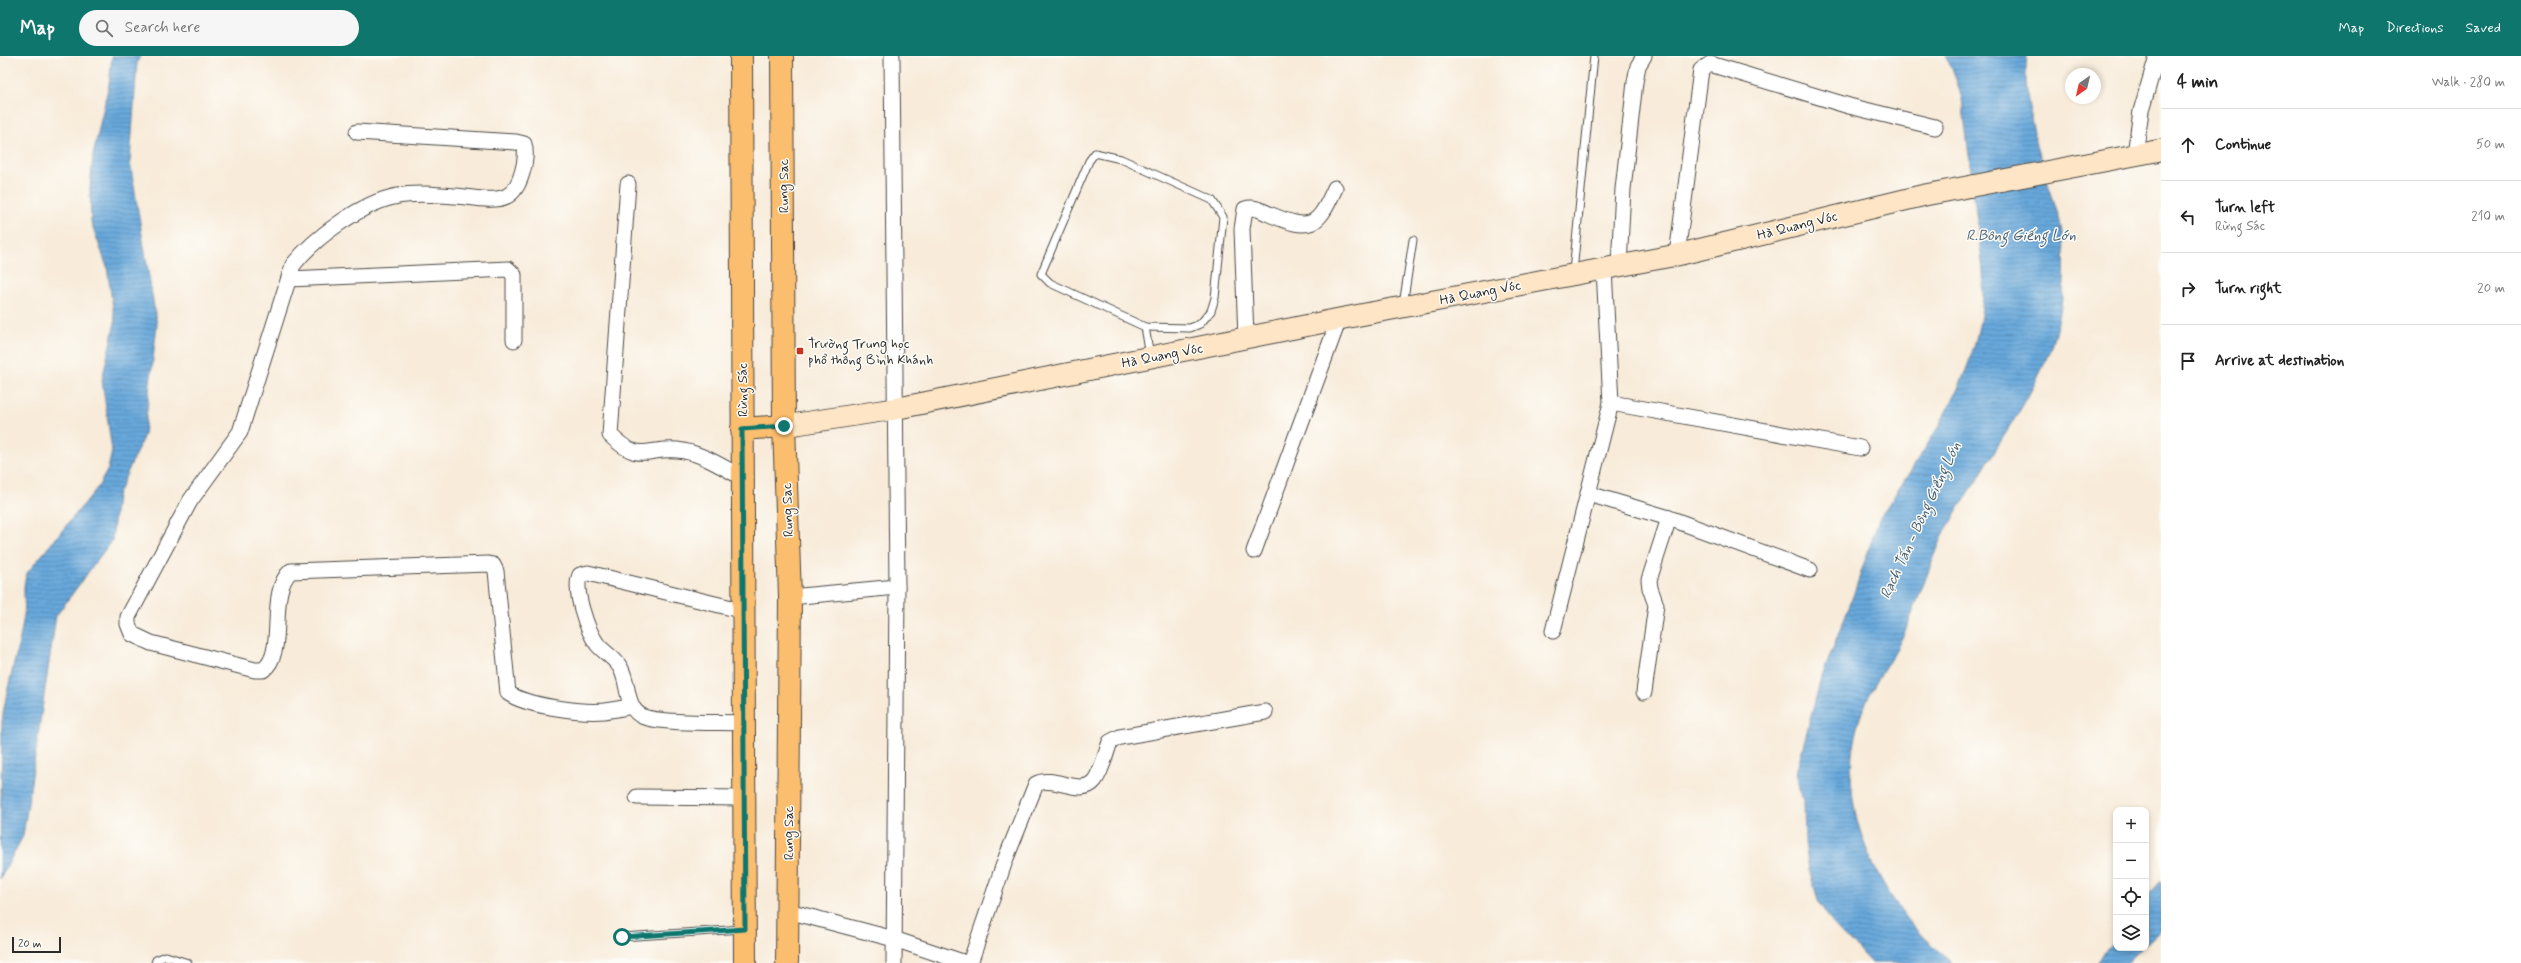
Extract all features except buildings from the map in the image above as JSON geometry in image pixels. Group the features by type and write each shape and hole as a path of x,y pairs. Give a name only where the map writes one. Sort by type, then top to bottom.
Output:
{"main road":[{"name":"Rừng Sác","path":"741,56 745,963"},
{"name":"Rung Sac","path":"782,56 791,425 799,597 797,913 787,963"},
{"path":"742,429 791,425"}],"street":[{"path":"892,56 894,410 897,587 894,963"},
{"path":"1553,631 1611,404 1611,267 1623,189 1635,82 1638,66 1644,56"},
{"path":"2135,155 2141,111 2157,56"},
{"path":"1677,255 1701,70 1704,66 1710,64 1849,106 1936,127"},
{"path":"356,132 516,142 524,144 526,152 516,188 508,196 496,199 431,194 399,195 379,201 360,210 301,255 293,265 240,432 190,501 176,527 128,617 128,624 132,634 151,643 255,670 263,670 272,659 280,596 286,576 291,571 488,564 493,565 496,571 508,693 520,700 589,711 604,711 632,706"},
{"name":"Hà Quang Vóc","path":"791,425 894,410 1339,319 1677,255 1925,195 2161,150"},
{"path":"628,184 610,435 628,451 638,454 659,450 684,451 703,457 743,478"},
{"path":"1246,338 1242,229 1242,216 1245,209 1253,207 1291,223 1308,225 1316,221 1335,188"},
{"path":"289,279 508,269 514,275 514,340"},
{"path":"1254,551 1339,319"},
{"path":"1611,404 1860,448"},
{"path":"1589,494 1669,518 1810,570"},
{"path":"1644,692 1656,605 1649,580 1669,518"},
{"path":"744,611 588,573 580,575 577,582 577,592 592,636 598,645 620,667 632,706 644,717 744,723"},
{"path":"799,597 897,587"},
{"path":"970,963 1006,858 1036,784 1052,781 1083,787 1089,784 1095,780 1110,742 1120,737 1264,712"},
{"path":"637,797 744,798"},
{"path":"797,913 894,939 966,963"}],"lane":[{"path":"1573,275 1594,56"},
{"path":"1095,153 1121,159 1212,200 1223,217 1215,298 1211,311 1200,324 1190,328 1145,327 1050,283 1041,274 1086,168 1095,153"},
{"path":"1403,307 1413,240"},
{"path":"1145,327 1150,357"},
{"path":"622,937 745,929"},
{"path":"155,963 156,960 166,956 188,963"}],"water":[{"path":"112,56 140,56 137,63 130,162 157,325 144,435 117,496 112,540 56,616 23,836 0,879 2,722 6,695 22,629 25,578 27,573 98,487 108,469 112,451 102,380 115,322 107,267 91,222 90,189 93,155 109,84"},
{"name":"R.Bông Giếng Lớn","path":"1945,56 2027,56 2026,85 2030,115 2037,146 2058,214 2063,239 2065,262 2064,286 2058,321 2045,362 2026,399 1943,535 1902,638 1866,702 1854,742 1851,773 1854,803 1861,832 1872,861 1886,888 1903,913 1930,944 1953,963 1871,963 1833,924 1819,903 1809,870 1805,842 1804,805 1796,773 1820,682 1853,596 1879,519 1917,461 1952,402 1966,370 1976,338 1982,305 1983,270 1962,99 1953,70"},
{"path":"2161,880 2161,930 2149,941 2149,915 2149,894"},
{"path":"2113,941 2113,951 2139,951 2127,963 2096,963"}],"place":[{"name":"Trường Trung học phổ thông Bình Khánh","path":"800,351"}],"route":[{"path":"622,937 745,929 742,429 784,426"}],"water label":[{"name":"Rạch Tấn - Bông Giếng Lớn","path":"1920,520"}]}
